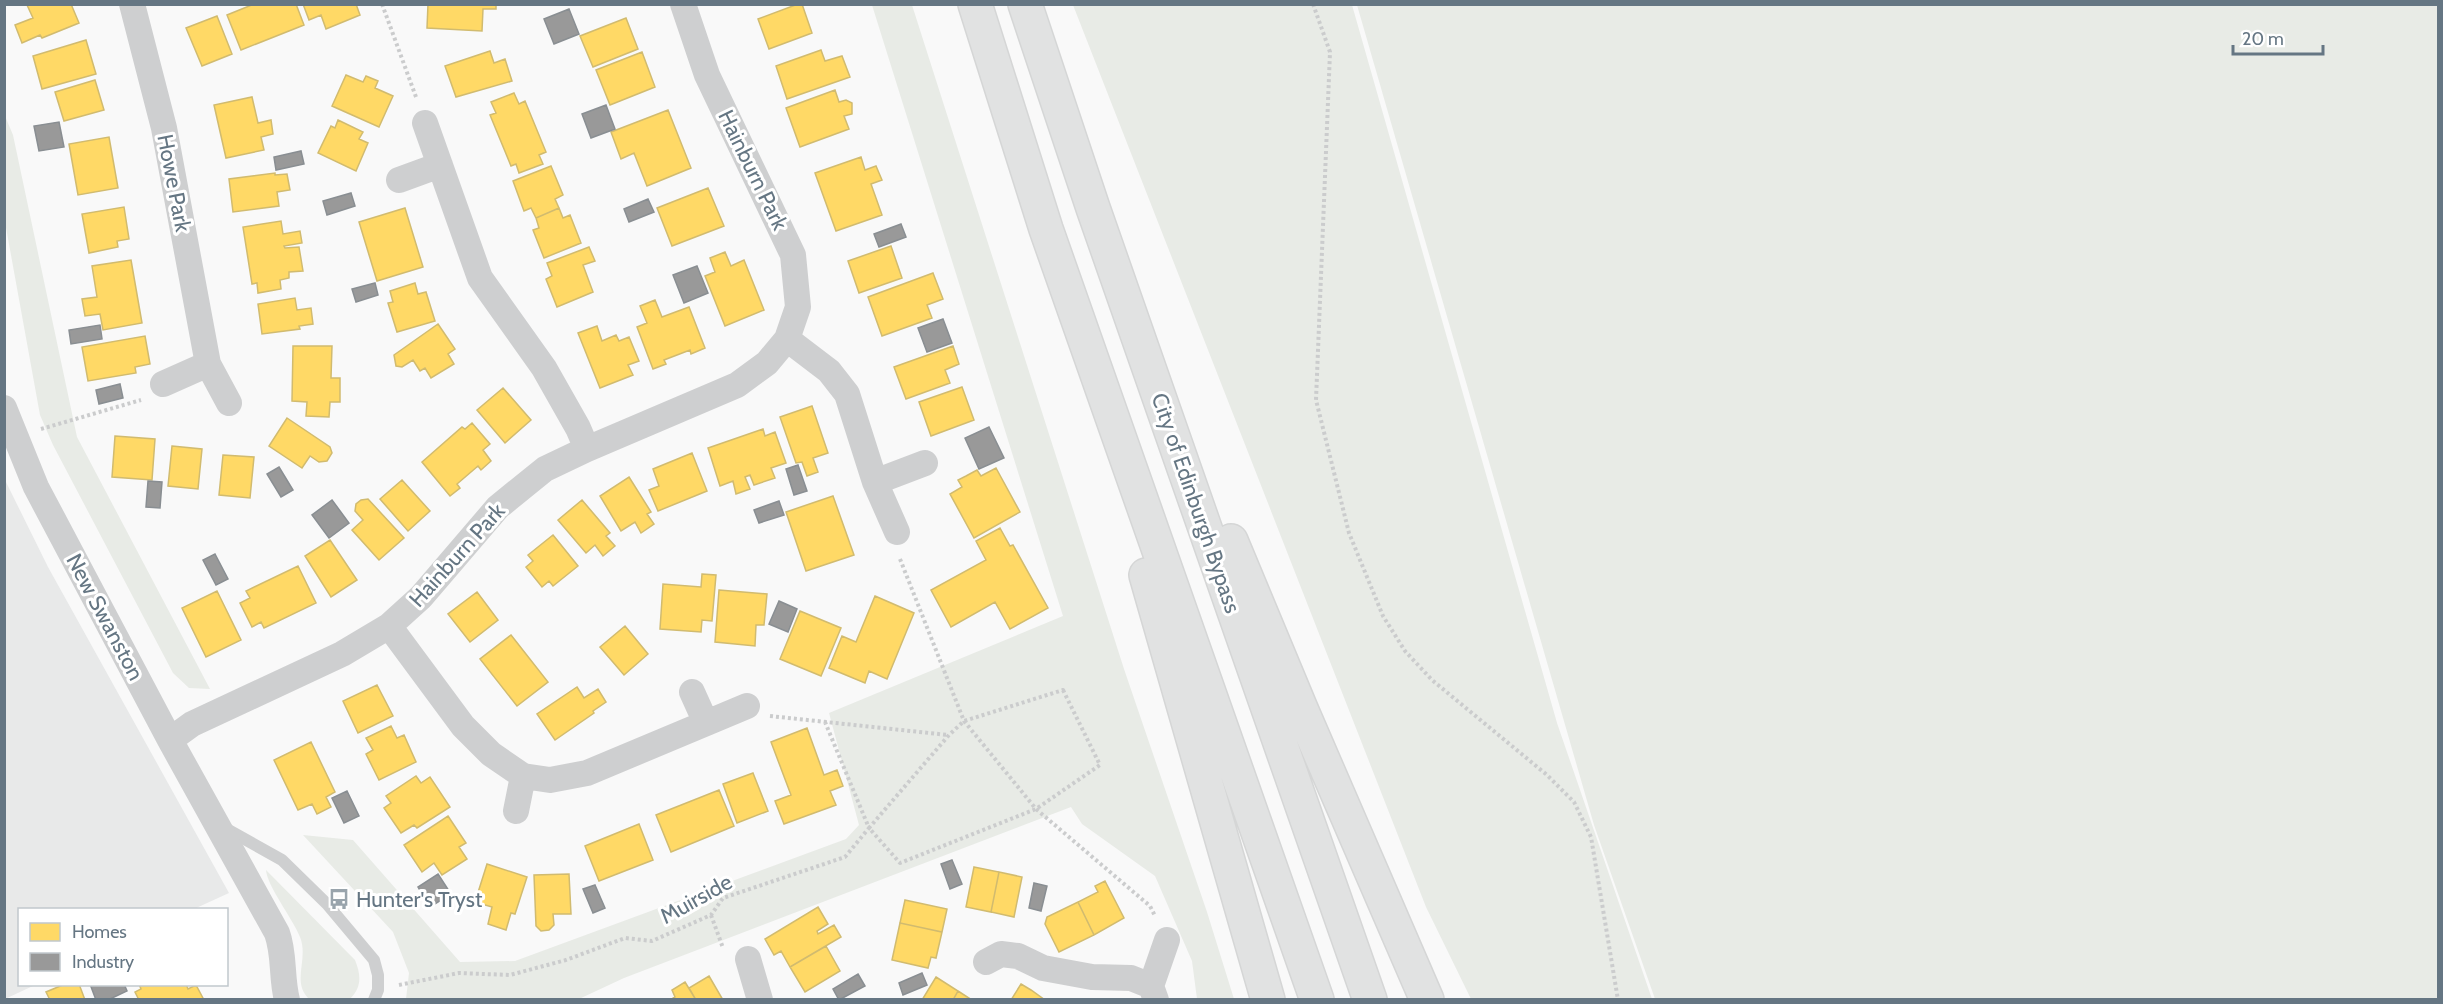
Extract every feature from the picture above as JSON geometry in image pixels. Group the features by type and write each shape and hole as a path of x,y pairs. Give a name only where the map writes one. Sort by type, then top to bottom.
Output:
{"highway":[{"path":"975,4 1046,229 1268,999"},
{"name":"City of Edinburgh Bypass","path":"1025,4 1093,208 1370,999"},
{"path":"1093,208 1301,709 1427,999"},
{"path":"1046,229 1317,999"}],"street":[{"name":"Howe Park","path":"132,4 164,128 208,364 229,404"},
{"name":"Hainburn Park","path":"170,740 192,724 342,654 389,626 421,597 498,507 545,469 737,385 766,363 787,339 798,307 794,255 707,75 683,4"},
{"path":"425,123 480,278 544,368 578,428 587,449"},
{"path":"399,180 440,165"},
{"path":"787,339 830,371 847,394 875,482 897,532"},
{"path":"163,384 208,364"},
{"name":"New Swanston","path":"4,408 36,487 170,740 277,933 283,949 284,987 287,999"},
{"path":"875,482 925,463"},
{"name":"Hainburn Park","path":"389,626 463,726 491,754 523,776 550,780 587,774 747,706"},
{"path":"692,693 706,723"},
{"path":"516,811 523,776"},
{"path":"986,962 1001,954 1018,956 1043,968 1092,977 1131,978 1154,993 1167,940"},
{"path":"748,959 760,999"}],"lane":[{"path":"216,823 282,860 327,904 374,960 378,975 376,994"}],"path":[{"path":"382,4 425,123"},
{"path":"1313,4 1330,52 1316,400 1349,533 1383,616 1405,651 1432,680 1547,775 1574,802 1591,837 1618,999"},
{"path":"15,437 145,399 163,384"},
{"path":"897,532 898,555 964,721 1036,809 1150,906 1167,940"},
{"path":"825,722 869,828 900,863 1036,809 1100,765 1063,690 964,721"},
{"path":"747,706 766,715 948,735"},
{"name":"Muirside","path":"376,994 459,973 510,975 566,960 625,938 652,941 711,915 723,898 845,857 948,735 964,721"}],"shaded area":[{"path":"872,5 912,5 1124,669 1207,912 1234,999 1197,999 1192,961 1155,876 1082,824 1071,807 624,978 579,999 406,999 409,973 393,932 303,835 353,840 460,962 515,961 846,839 859,825 829,713 1063,616"},
{"path":"1073,5 1352,5 1557,723 1652,999 1471,999 1426,907"},
{"path":"1357,5 2438,5 2438,999 1655,999 1594,825"},
{"path":"5,116 13,135 77,437 210,689 189,688 173,673 53,445 40,415 5,222"},
{"path":"5,480 48,567 229,893 196,908 18,908 18,986 33,986 5,999"},
{"path":"266,870 355,960 359,981 357,990 350,999 309,999 304,992 301,985 303,954 300,937 271,885"}],"building: Homes":[{"path":"71,4 79,23 42,38 40,35 22,43 15,25 33,18 27,5"},
{"path":"254,4 296,4 304,25 241,50 227,15"},
{"path":"303,4 356,4 360,15 326,29 321,15 309,20"},
{"path":"428,4 496,4 496,9 483,9 482,31 427,28"},
{"path":"802,4 812,33 769,49 758,19"},
{"path":"217,16 232,54 202,66 186,28"},
{"path":"626,18 638,49 593,67 580,36"},
{"path":"86,40 96,74 42,89 33,56"},
{"path":"821,50 825,61 842,56 850,77 787,99 776,66"},
{"path":"490,51 494,63 505,59 512,81 456,97 445,66"},
{"path":"642,52 655,87 610,105 596,70"},
{"path":"346,75 363,82 366,76 378,81 375,88 393,96 379,127 332,106"},
{"path":"95,80 104,110 64,121 55,92"},
{"path":"835,90 839,102 846,100 852,103 852,114 844,116 849,129 800,147 786,108"},
{"path":"514,93 519,104 525,101 546,152 539,155 543,164 519,173 516,164 511,166 490,115 496,113 491,102"},
{"path":"252,97 258,123 271,120 273,134 261,137 264,150 226,158 214,105"},
{"path":"668,110 691,168 647,186 634,153 621,159 611,132"},
{"path":"338,120 363,132 359,139 368,143 356,171 318,153 331,126 335,128"},
{"path":"109,137 118,188 78,195 69,144"},
{"path":"861,157 865,170 876,166 882,180 871,184 882,215 836,231 815,173"},
{"path":"551,166 563,195 555,199 559,208 536,218 531,208 524,211 513,181"},
{"path":"275,173 275,175 287,174 290,190 277,192 279,206 233,212 229,179"},
{"path":"708,188 724,226 672,246 657,208"},
{"path":"124,207 129,239 117,241 118,247 89,253 82,214"},
{"path":"405,208 423,267 377,281 359,222"},
{"path":"559,208 563,218 570,215 581,243 544,258 533,230 539,228 536,218"},
{"path":"281,221 283,234 300,231 302,243 284,246 285,248 299,247 303,271 289,272 289,278 280,280 281,289 258,293 257,283 252,284 243,227"},
{"path":"891,246 902,278 859,293 848,261"},
{"path":"589,247 595,261 583,265 593,292 557,307 546,279 552,276 547,263"},
{"path":"725,252 731,266 744,260 764,310 725,326 705,276 715,272 710,258"},
{"path":"131,260 142,323 103,330 100,314 85,316 82,299 97,297 92,266"},
{"path":"933,273 943,299 927,305 932,318 882,336 868,297"},
{"path":"415,283 418,294 426,292 435,321 397,332 388,303 393,302 390,291"},
{"path":"295,298 297,310 311,308 313,324 299,326 300,329 262,334 258,304"},
{"path":"655,300 662,317 689,307 705,348 691,354 690,350 664,360 666,364 653,369 637,327 647,323 640,306"},
{"path":"438,324 455,349 448,354 454,364 431,378 425,368 420,371 413,360 402,367 396,366 394,355"},
{"path":"597,326 602,341 616,335 619,341 629,337 639,361 628,365 633,375 600,388 578,333"},
{"path":"145,336 150,364 135,367 136,373 88,381 82,347"},
{"path":"293,346 332,346 331,378 340,378 340,402 330,402 329,417 306,416 307,402 292,401"},
{"path":"953,346 959,364 945,370 950,383 906,399 894,367"},
{"path":"962,387 974,420 931,436 919,402"},
{"path":"503,388 531,420 505,443 477,410"},
{"path":"812,406 828,453 813,458 818,472 807,476 802,462 796,463 780,417"},
{"path":"287,418 330,447 332,453 327,461 319,462 310,456 302,468 269,446"},
{"path":"472,423 490,444 483,450 491,461 481,470 478,466 457,484 460,488 450,496 422,462 462,427 465,429"},
{"path":"763,429 765,436 775,432 786,463 771,468 775,478 754,485 750,475 745,477 750,489 736,494 733,481 720,486 708,448"},
{"path":"115,436 155,439 152,480 112,477"},
{"path":"172,446 202,449 198,489 168,486"},
{"path":"692,453 707,491 658,511 649,490 659,486 653,469"},
{"path":"223,455 254,457 250,498 219,495"},
{"path":"996,468 1020,512 974,538 950,494 962,487 958,480 977,470 981,476"},
{"path":"629,477 651,512 647,514 654,524 641,533 635,522 621,531 600,496"},
{"path":"402,480 430,511 408,531 380,499"},
{"path":"833,496 854,555 806,571 786,512"},
{"path":"368,499 404,538 379,560 352,530 363,520 355,511 356,504"},
{"path":"582,500 610,533 606,536 615,546 603,556 595,545 586,553 558,520"},
{"path":"1000,528 1010,546 1013,545 1048,608 1010,629 995,602 951,627 931,590 986,560 976,541"},
{"path":"553,535 578,566 553,586 549,581 542,587 526,567 533,561 528,555"},
{"path":"330,540 357,580 331,597 305,556"},
{"path":"298,566 316,603 264,628 261,622 252,627 240,603 250,598 246,591"},
{"path":"702,574 716,575 712,621 702,620 701,632 660,629 663,584 701,587"},
{"path":"719,590 767,594 764,625 756,625 755,646 715,642"},
{"path":"217,591 241,640 206,657 182,608"},
{"path":"477,592 498,620 470,642 448,614"},
{"path":"875,596 914,613 887,679 869,671 865,683 829,668 842,636 856,642"},
{"path":"800,611 841,628 821,676 780,659"},
{"path":"625,626 648,654 624,675 600,647"},
{"path":"511,635 548,682 517,706 480,659"},
{"path":"377,685 393,716 358,733 343,701"},
{"path":"577,687 584,698 598,689 606,702 555,740 537,714"},
{"path":"391,726 397,738 404,735 416,762 379,780 366,754 373,750 366,738"},
{"path":"807,728 824,775 837,770 843,786 830,791 836,805 784,824 775,801 791,795 771,742"},
{"path":"311,742 335,792 326,797 331,807 317,814 312,804 298,810 274,760"},
{"path":"753,773 768,811 737,823 723,784"},
{"path":"416,776 421,783 430,777 450,807 417,828 414,825 401,833 384,808 391,803 386,796"},
{"path":"719,790 734,826 671,852 656,815"},
{"path":"448,816 466,843 459,847 467,859 442,875 434,863 422,872 404,845"},
{"path":"639,824 653,860 599,881 585,846"},
{"path":"487,864 527,877 515,914 511,913 506,930 488,924 492,907 475,902"},
{"path":"974,867 999,872 991,912 966,907"},
{"path":"999,872 1022,877 1014,917 991,912"},
{"path":"569,874 571,914 553,914 554,925 549,930 541,931 536,926 534,875"},
{"path":"1105,881 1124,918 1094,935 1078,902 1098,892 1095,886"},
{"path":"905,900 947,909 942,932 900,923"},
{"path":"1078,902 1094,935 1059,952 1045,924 1047,917"},
{"path":"818,907 828,924 817,931 818,934 834,925 841,937 790,967 781,951 774,955 765,939"},
{"path":"900,923 942,932 936,958 931,957 928,968 892,960"},
{"path":"826,946 840,971 805,992 790,967"},
{"path":"709,976 723,1000 696,1000 689,988"},
{"path":"936,977 958,991 953,1000 922,1000"},
{"path":"685,982 696,1000 670,1000 675,997 672,990"},
{"path":"1021,984 1031,990 1045,1000 1011,1000"},
{"path":"60,986 80,986 85,1000 50,1000 46,992"},
{"path":"140,986 187,986 188,989 197,986 204,1000 139,1000 135,992 141,989"},
{"path":"958,991 972,1000 953,1000"}],"building: Industry":[{"path":"569,9 579,34 554,44 544,19"},
{"path":"606,105 615,129 591,138 582,114"},
{"path":"59,122 64,147 39,151 34,126"},
{"path":"301,151 304,164 276,170 274,157"},
{"path":"351,193 355,206 327,215 323,201"},
{"path":"648,199 654,212 629,222 624,209"},
{"path":"901,224 906,237 879,247 874,234"},
{"path":"697,266 708,293 684,303 673,275"},
{"path":"375,283 378,295 356,302 352,289"},
{"path":"943,319 952,343 927,352 918,328"},
{"path":"100,325 102,339 71,344 69,330"},
{"path":"120,384 123,398 99,404 96,390"},
{"path":"989,427 1004,458 979,469 965,438"},
{"path":"798,465 807,491 794,495 786,469"},
{"path":"279,467 293,490 281,497 267,474"},
{"path":"148,481 162,482 160,508 146,507"},
{"path":"332,500 349,523 329,538 312,515"},
{"path":"779,501 784,515 759,523 754,510"},
{"path":"215,554 228,579 216,585 203,560"},
{"path":"779,601 797,609 788,632 769,624"},
{"path":"347,791 359,816 344,823 332,798"},
{"path":"952,860 962,884 950,889 941,864"},
{"path":"438,874 451,894 430,907 418,887"},
{"path":"1034,883 1047,886 1041,911 1029,908"},
{"path":"595,885 605,908 593,913 583,889"},
{"path":"922,973 927,985 903,995 899,983"},
{"path":"858,974 865,986 839,1000 833,989"},
{"path":"91,986 125,986 127,991 108,1000 96,1000"}],"place":[{"name":"Hunter's Tryst","path":"339,899"}]}
